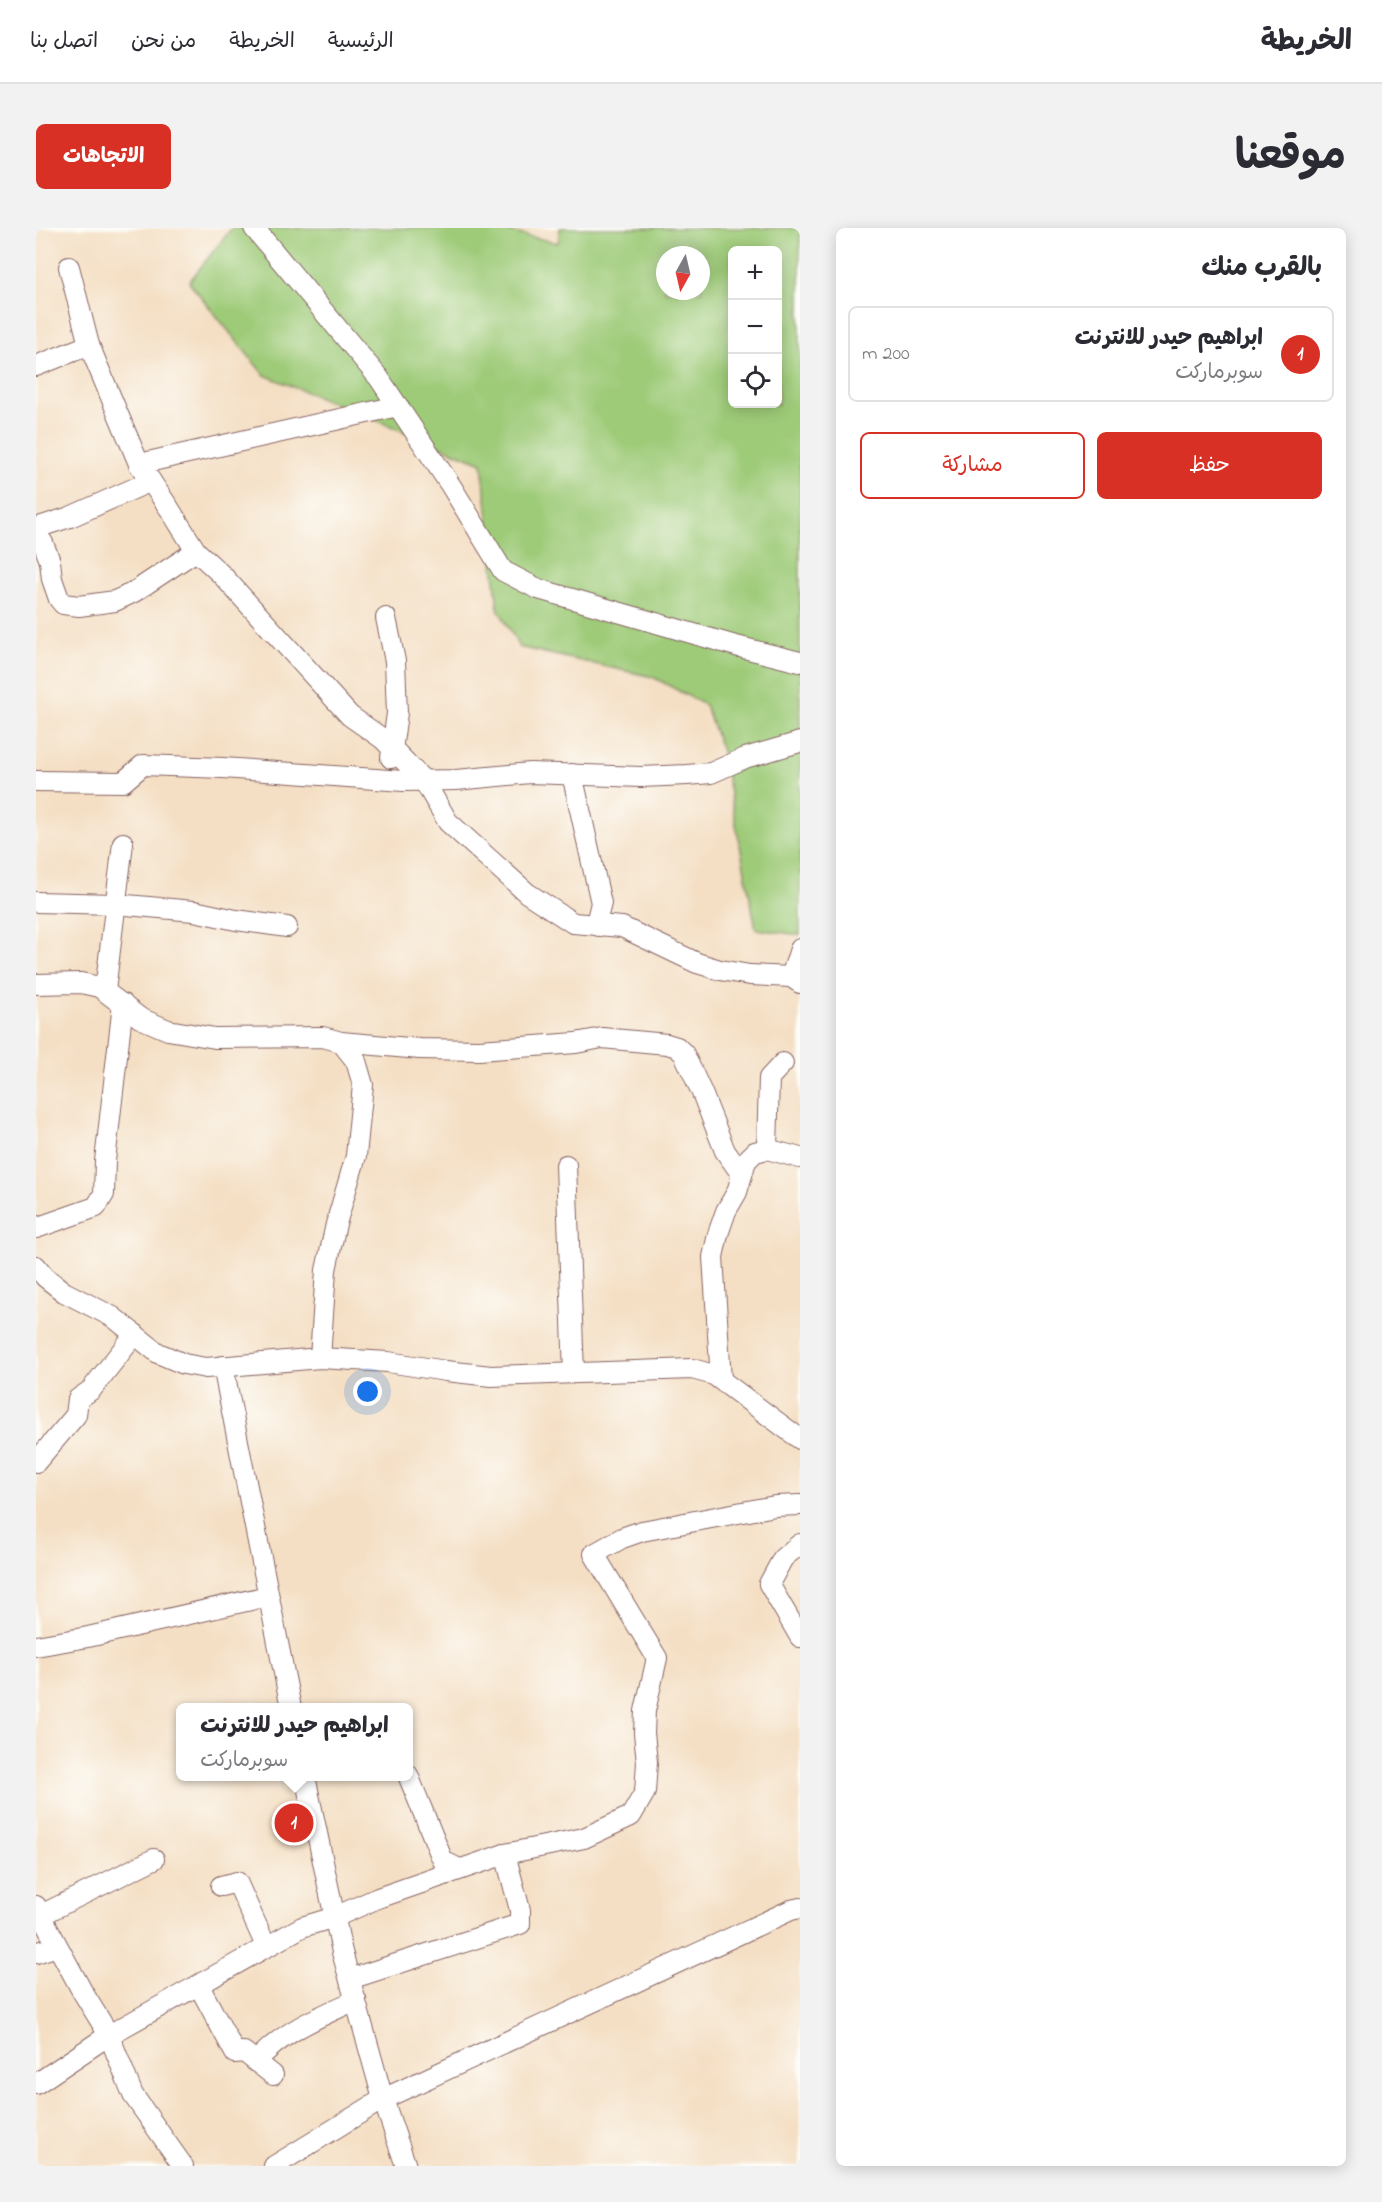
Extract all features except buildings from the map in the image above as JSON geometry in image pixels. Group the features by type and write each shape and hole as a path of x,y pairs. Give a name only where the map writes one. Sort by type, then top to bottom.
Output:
{"street":[{"path":"254,228 380,378 452,486 503,571 538,589 800,662"},
{"path":"69,267 88,345 139,464 196,551 222,575 350,716 392,748 424,781 448,822 527,892 573,923 622,927 697,963 750,975 796,980 800,948"},
{"path":"36,366 88,345"},
{"path":"139,464 398,406"},
{"path":"36,528 70,517 151,481"},
{"path":"36,533 44,543 50,561 58,599 63,604 79,606 115,601 134,592 196,551"},
{"path":"386,618 395,661 397,713 392,748 391,780"},
{"path":"36,780 123,782 143,765 424,781 530,773 641,777 687,776 711,772 745,758 800,742"},
{"path":"572,774 601,903 598,915 599,926"},
{"path":"105,991 123,843"},
{"path":"36,902 115,904 194,911 286,927"},
{"path":"36,984 81,983 99,987 140,1018 168,1030 215,1038 323,1037 341,1042 420,1049 479,1050 576,1043 602,1038 677,1047 684,1054 702,1093 724,1151 742,1175"},
{"path":"36,1228 96,1207 104,1194 105,1161 123,1004"},
{"path":"320,1358 326,1270 336,1224 356,1156 363,1085 356,1061 341,1042"},
{"path":"767,1149 769,1078 783,1063"},
{"path":"721,1380 714,1257 726,1211 737,1192 746,1161 756,1152 767,1149 800,1158"},
{"path":"566,1165 574,1373"},
{"path":"39,1276 64,1292 113,1317 158,1353 184,1364 206,1368 320,1358 388,1362 491,1376 692,1369 714,1375 800,1439"},
{"path":"36,1462 76,1414 78,1399 91,1390 135,1334"},
{"path":"223,1366 290,1703"},
{"path":"36,2084 109,2035 302,1927 505,1854 584,1838 631,1816 645,1791 645,1711 657,1658 594,1554 622,1538 642,1531 775,1506 800,1505"},
{"path":"800,1544 783,1558 769,1584 800,1637"},
{"path":"36,1646 88,1637 268,1596"},
{"path":"306,1781 350,1979 383,2098 406,2166"},
{"path":"410,1781 443,1861 459,1869"},
{"path":"350,1979 520,1924 520,1910 505,1854"},
{"path":"154,1859 38,1911 109,2035 132,2095 183,2166"},
{"path":"221,1886 237,1881 266,1946"},
{"path":"274,2166 383,2098 800,1908"},
{"path":"36,1953 57,1946"},
{"path":"199,1986 235,2053 244,2052 273,2075"},
{"path":"256,2062 267,2049 303,2026 356,2000"}],"green space":[{"path":"232,228 493,228 558,243 560,228 800,228 800,935 756,929 722,751 705,705 653,677 519,647 498,608 482,463 264,375 189,282"}],"place":[{"name":"ابراهيم حيدر للانترنت","path":"294,1823"}]}
